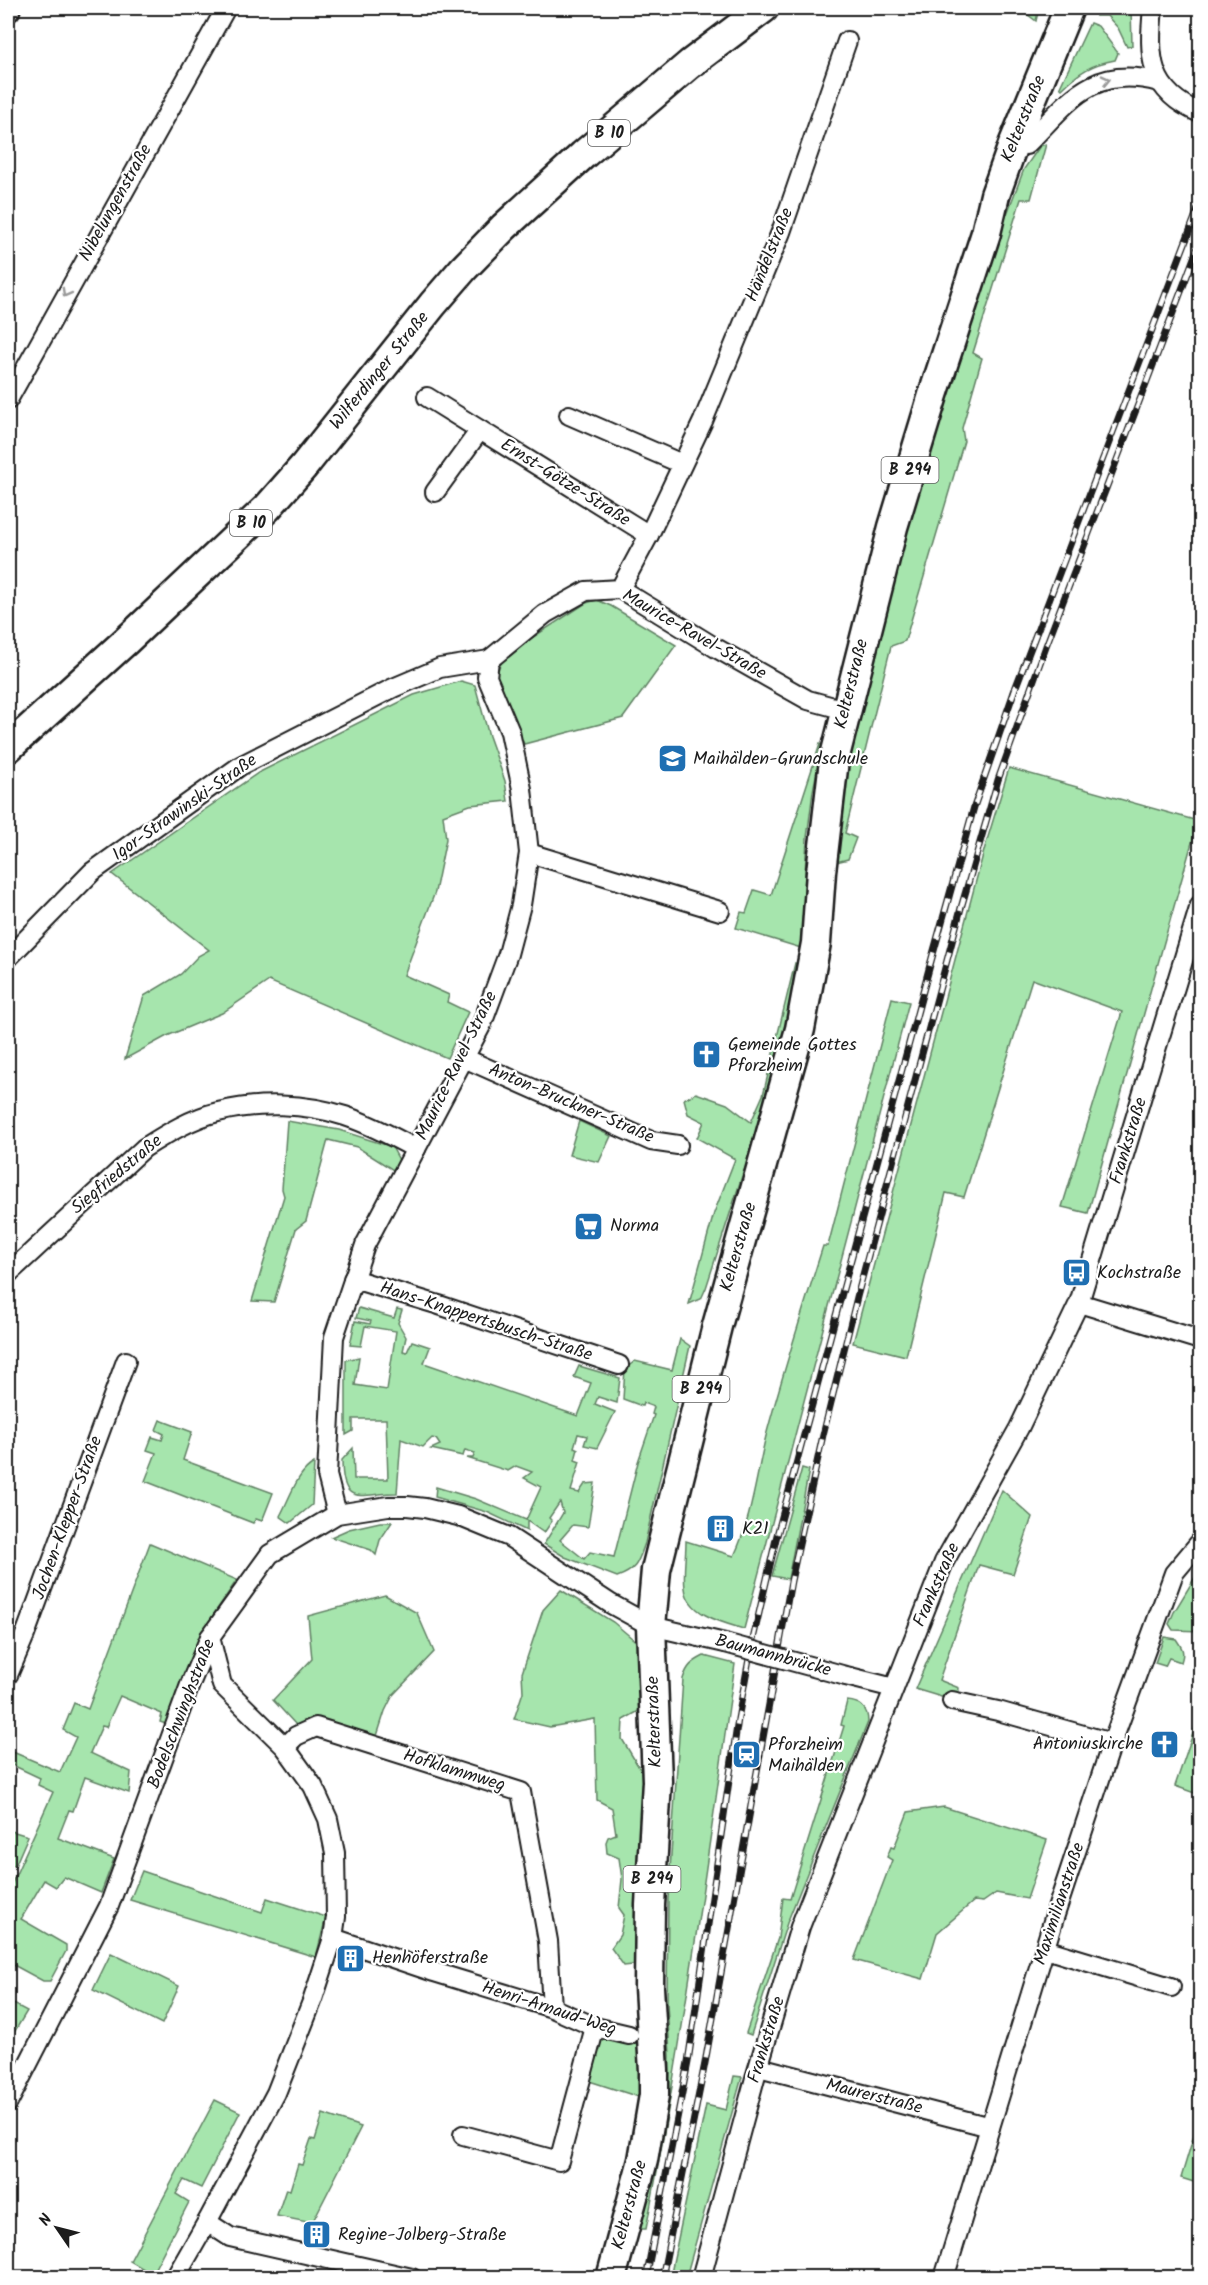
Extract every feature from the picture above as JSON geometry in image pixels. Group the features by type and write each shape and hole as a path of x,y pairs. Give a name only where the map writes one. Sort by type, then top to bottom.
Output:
{"main road":[{"name":"Wilferdinger Straße","path":"8,748 151,618 267,508 304,466 433,304 504,227 584,154 672,79 764,8"},
{"path":"1019,145 1034,63 1053,8"},
{"name":"Kelterstraße","path":"1019,145 1069,8"},
{"name":"Kelterstraße","path":"611,2277 643,2160 654,2095 649,1947 657,1780 651,1626 656,1570 717,1326 802,1018 816,943 828,801 834,760 845,710 902,497 986,233 995,195 1086,8"}],"street":[{"name":"Nibelungenstraße","path":"8,400 226,8"},
{"path":"1153,8 1152,53 1159,82 1172,97 1200,113"},
{"name":"Händelstraße","path":"620,589 649,535 703,421 781,232 847,41"},
{"name":"Kelterstraße","path":"1019,145 1094,83 1124,77 1159,82"},
{"name":"Ernst-Götze-Straße","path":"427,397 649,535"},
{"path":"569,414 682,464"},
{"name":"Ernst-Götze-Straße","path":"435,492 480,430"},
{"name":"Maurice-Ravel-Straße","path":"337,1514 327,1475 334,1337 365,1245 482,1024 508,954 521,905 529,853 522,789 510,732 487,677 489,660 545,614 586,591 620,589 716,648 808,700 845,710"},
{"name":"Igor-Strawinski-Straße","path":"8,957 92,872 240,766 393,688 440,668 489,660"},
{"path":"529,853 720,911"},
{"name":"Frankstraße","path":"701,2277 800,1927 944,1562 1019,1428 1079,1303 1200,905"},
{"name":"Anton-Bruckner-Straße","path":"464,1058 651,1141 678,1145"},
{"name":"Siegfriedstraße","path":"8,1274 144,1148 169,1132 216,1112 264,1104 315,1109 345,1116 416,1149"},
{"name":"Hans-Knappertsbusch-Straße","path":"352,1279 439,1305 619,1365"},
{"path":"1079,1303 1200,1340"},
{"name":"Jochen-Klepper-Straße","path":"8,1675 26,1635 126,1361"},
{"name":"Bodelschwinghstraße","path":"8,2103 109,1906 191,1682 210,1637 270,1554 337,1514 406,1506 458,1516 508,1538 611,1604 651,1626"},
{"name":"Maximilianstraße","path":"944,2277 1045,1949 1112,1743 1174,1573 1200,1542"},
{"name":"Baumannbrücke","path":"651,1626 725,1643 894,1688"},
{"path":"175,2277 207,2222 279,2085 313,1999 333,1938 337,1887 333,1837 328,1819 313,1786 285,1747 222,1685 210,1637"},
{"path":"952,1701 998,1711 1112,1743"},
{"name":"Hofklammweg","path":"285,1747 296,1736 316,1727 520,1792 548,1941 552,2008"},
{"name":"Henri-Arnaud-Weg","path":"333,1938 552,2008 595,2027 629,2036"},
{"path":"1045,1949 1171,1987"},
{"path":"463,2135 558,2161 595,2027"},
{"name":"Maurerstraße","path":"759,2067 990,2127"},
{"path":"207,2222 230,2237 402,2276"}],"green space":[{"path":"1019,8 1039,8 1036,21"},
{"path":"1099,8 1131,8 1132,46 1127,47 1118,28 1107,16 1096,16"},
{"path":"1090,23 1098,26 1118,53 1115,60 1086,70 1062,89 1060,87"},
{"path":"1046,144 1031,199 1021,199 973,353 982,358 962,428 964,441 905,641 891,646 845,833 856,838 848,859 836,862 847,743 924,467 982,280 1024,169 1040,146"},
{"path":"597,600 676,645 623,718 524,744 499,689 497,673 499,666 513,650 586,603"},
{"path":"461,681 475,685 489,736 505,781 508,801 470,805 443,815 446,839 435,892 404,975 449,995 447,1002 468,1012 447,1058 269,981 222,1013 167,1036 125,1059 144,996 181,974 198,956 209,950 112,874 258,773 414,695"},
{"path":"820,744 822,745 807,838 801,948 736,928 741,912 746,913 754,890 771,895"},
{"path":"1009,768 1198,821 1088,1213 1062,1207 1122,1012 1032,979 964,1197 946,1193 906,1356 853,1343 985,847"},
{"path":"795,963 802,965 758,1138 743,1173 706,1288 701,1299 689,1304 714,1213 735,1159 697,1138 704,1122 688,1114 684,1099 696,1093 727,1104 751,1122 763,1095"},
{"path":"892,998 909,1002 744,1629 708,1616 693,1605 684,1582 686,1541 734,1556 740,1542 786,1364 823,1246 828,1246"},
{"path":"287,1121 339,1130 392,1147 399,1160 398,1173 357,1147 328,1140 306,1221 296,1229 274,1302 252,1301 284,1196 282,1189"},
{"path":"579,1121 611,1136 599,1162 569,1155"},
{"path":"359,1308 394,1318 397,1309 402,1310 398,1323 406,1337 403,1351 407,1352 412,1341 430,1347 424,1363 578,1416 591,1383 574,1377 579,1366 620,1378 617,1403 598,1397 595,1404 615,1412 597,1448 584,1445 587,1436 578,1434 574,1447 578,1449 575,1460 580,1462 571,1491 579,1493 585,1484 595,1483 588,1527 573,1525 560,1540 584,1559 590,1552 614,1557 638,1462 654,1415 652,1414 654,1407 643,1403 642,1406 623,1399 625,1369 635,1361 672,1370 680,1339 690,1346 645,1543 633,1568 617,1577 565,1557 544,1544 563,1513 560,1502 549,1518 552,1521 544,1533 527,1521 527,1531 487,1512 435,1497 436,1487 476,1499 526,1520 541,1487 524,1478 532,1472 516,1466 508,1471 467,1458 473,1458 475,1453 465,1450 463,1456 431,1449 440,1445 436,1439 432,1438 423,1447 401,1439 397,1493 356,1495 350,1492 343,1475 342,1460 353,1448 354,1479 388,1479 386,1419 353,1419 353,1431 346,1435 346,1360 359,1357 355,1385 387,1390 396,1331 365,1326 361,1346 350,1345 355,1321 370,1324 371,1321 356,1318"},
{"path":"160,1420 192,1432 183,1460 273,1493 262,1521 256,1519 253,1523 145,1481 156,1453 147,1450 152,1437 162,1440 164,1434 156,1430"},
{"path":"314,1463 312,1505 290,1523 280,1516 298,1479"},
{"path":"802,1468 809,1470 788,1579 772,1576"},
{"path":"1002,1490 1032,1517 1013,1574 979,1565 939,1680 959,1688 958,1702 915,1689"},
{"path":"380,1522 392,1522 380,1540 376,1555 371,1550 331,1537 349,1529"},
{"path":"150,1543 237,1580 213,1615 169,1725 160,1722 162,1714 120,1696 106,1727 102,1726 90,1753 131,1772 129,1793 85,1777 73,1811 69,1810 58,1838 114,1859 101,1893 64,1877 56,1887 44,1880 21,1919 66,1945 66,1951 50,1981 43,1981 8,1962 8,1892 53,1792 38,1785 40,1778 8,1763 8,1750 60,1772 76,1737 63,1730 74,1703 88,1709"},
{"path":"1200,1569 1200,1631 1173,1630 1169,1624 1174,1612"},
{"path":"561,1590 613,1622 639,1644 644,1708 623,1720 622,1739 646,1779 641,1964 624,1966 611,1948 620,1935 624,1915 619,1908 622,1879 619,1858 607,1853 608,1837 616,1834 612,1808 597,1800 595,1719 550,1727 514,1719 523,1692 522,1673 543,1610"},
{"path":"385,1595 417,1613 434,1652 393,1695 376,1739 320,1722 296,1725 273,1700 312,1659 308,1616"},
{"path":"1164,1637 1176,1639 1182,1650 1181,1662 1169,1658 1165,1666 1155,1663"},
{"path":"704,1656 735,1664 672,2088 646,2229 639,2229 669,2091 668,1899 683,1679 690,1665"},
{"path":"847,1701 863,1707 867,1713 868,1722 787,1923 751,2035 746,2033 778,1938 783,1898 790,1899 844,1726 841,1725"},
{"path":"1200,1713 1200,1795 1175,1786"},
{"path":"944,1807 1047,1840 1027,1899 996,1893 983,1902 974,1901 937,1933 923,1979 854,1960 892,1860 887,1857 891,1847 894,1848 908,1812"},
{"path":"8,1830 28,1836 15,1866 8,1863"},
{"path":"142,1871 262,1912 267,1898 326,1917 316,1957 130,1900"},
{"path":"111,1953 179,1986 162,2024 93,1990"},
{"path":"8,2001 27,2011 12,2036 8,2033"},
{"path":"595,2027 646,2040 647,2083 639,2097 580,2078"},
{"path":"734,2076 742,2077 686,2277 670,2277 706,2105 726,2110"},
{"path":"215,2100 240,2112 201,2188 184,2180 176,2194 189,2202 152,2274 130,2261"},
{"path":"323,2114 361,2127 312,2223 277,2216 286,2189 290,2190 298,2164 302,2165 311,2139 315,2140"},
{"path":"1200,2115 1200,2184 1181,2178"}],"railway":[{"path":"646,2278 688,2062 738,1719 751,1648 776,1539 974,807 1015,689 1200,204"},
{"path":"662,2278 705,2063 791,1581 823,1435 857,1297 961,908 998,780 1046,646 1200,242"}],"place":[{"name":"Maihälden-Grundschule","path":"672,759"},
{"name":"Gemeinde Gottes Pforzheim","path":"707,1055"},
{"name":"Norma","path":"589,1226"},
{"name":"Kochstraße","path":"1076,1273"},
{"name":"K21","path":"721,1529"},
{"name":"Antoniuskirche","path":"1164,1744"},
{"name":"Pforzheim Maihälden","path":"747,1755"},
{"name":"Henhöferstraße","path":"351,1958"},
{"name":"Regine-Jolberg-Straße","path":"317,2235"}]}
